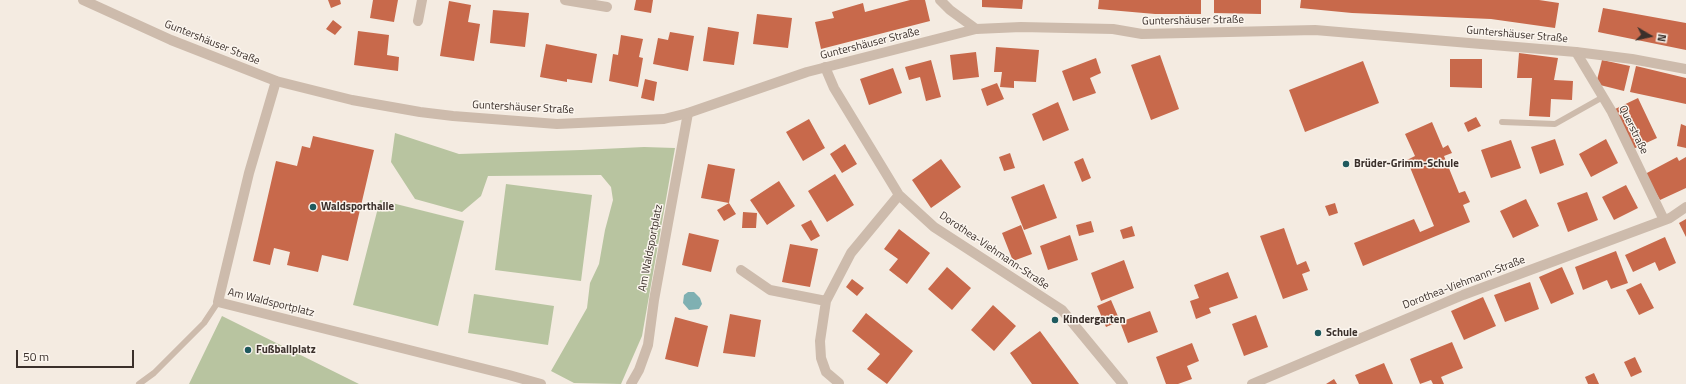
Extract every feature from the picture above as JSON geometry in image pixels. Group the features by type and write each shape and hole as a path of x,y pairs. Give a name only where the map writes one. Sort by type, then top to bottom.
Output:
{"street":[{"name":"Guntershäuser Straße","path":"83,0 171,40 276,80 352,100 420,112 453,116 557,124 664,119 688,113 807,72 976,29 1021,27 1059,28 1113,30 1142,34 1315,30 1576,52 1632,59 1686,69"},
{"path":"418,21 422,0"},
{"path":"565,0 607,7"},
{"path":"940,0 950,5 976,29"},
{"name":"Querstraße","path":"1576,52 1603,97 1664,220"},
{"name":"Dorothea-Viehmann-Straße","path":"825,67 834,88 899,195 934,228 1062,310 1123,384"},
{"name":"Am Waldsportplatz","path":"276,80 249,173 218,302 541,384"},
{"name":"Am Waldsportplatz","path":"631,384 639,370 648,345 654,300 688,113"},
{"path":"840,384 826,372 821,358 820,341 826,301 851,253 899,195"},
{"name":"Dorothea-Viehmann-Straße","path":"1252,384 1463,295 1664,220 1686,207"},
{"path":"741,270 770,290 826,301"}],"lane":[{"path":"1502,122 1555,124 1603,97"},
{"path":"139,384 154,372 204,323 218,302"}],"green space":[{"path":"395,133 459,154 644,147 675,148 642,336 621,384 574,383 551,371 587,308 590,283 599,264 605,230 613,200 611,187 601,175 488,176 481,196 462,212 415,199 391,162"},
{"path":"506,184 592,195 581,281 495,270"},
{"path":"380,200 464,221 438,326 353,305"},
{"path":"474,294 554,306 548,345 468,333"},
{"name":"Fußballplatz","path":"222,316 359,384 189,384"}],"water":[{"path":"688,292 694,292 700,298 702,304 699,309 689,310 683,303 684,295"}],"building":[{"path":"328,0 340,0 341,4 331,8"},
{"path":"373,0 398,0 394,22 370,18"},
{"path":"636,0 653,0 651,13 634,10"},
{"path":"910,0 925,0 930,21 821,49 815,22 834,18 832,12 863,3 865,12"},
{"path":"982,0 1023,0 1022,9 982,7"},
{"path":"1099,0 1201,0 1201,14 1155,14 1098,9"},
{"path":"1214,0 1261,0 1261,14 1214,13"},
{"path":"1301,0 1539,0 1559,3 1555,28 1491,19 1352,13 1300,8"},
{"path":"449,1 471,5 468,22 480,24 474,61 440,56"},
{"path":"1603,8 1686,23 1686,50 1598,32"},
{"path":"493,10 529,13 525,47 490,43"},
{"path":"757,14 792,18 788,48 753,44"},
{"path":"333,20 342,27 335,35 326,29"},
{"path":"708,27 739,32 734,65 703,61"},
{"path":"358,31 389,35 387,55 399,57 398,71 354,65"},
{"path":"670,32 694,36 688,71 653,64 658,38 668,40"},
{"path":"621,35 643,39 639,57 643,58 638,87 609,81 613,54 618,55"},
{"path":"546,44 597,54 592,83 567,79 567,82 540,77"},
{"path":"996,47 1039,50 1036,82 1014,81 1014,88 1000,87 1002,72 994,72"},
{"path":"976,52 979,77 953,80 950,55"},
{"path":"1519,53 1558,58 1554,80 1573,81 1572,100 1551,99 1550,117 1529,116 1532,78 1517,78"},
{"path":"1160,55 1179,109 1151,120 1131,65"},
{"path":"1096,58 1101,73 1090,78 1096,93 1073,101 1062,71"},
{"path":"1450,59 1482,59 1482,88 1450,87"},
{"path":"931,60 941,97 926,101 920,77 909,80 905,67"},
{"path":"1602,60 1630,66 1624,91 1596,84"},
{"path":"1363,61 1379,103 1305,132 1289,90"},
{"path":"1636,66 1686,78 1686,104 1630,92"},
{"path":"893,68 902,93 869,105 860,79"},
{"path":"645,79 657,82 654,101 641,98"},
{"path":"997,83 1004,99 987,106 981,89"},
{"path":"1638,98 1657,138 1631,150 1613,110"},
{"path":"1058,102 1069,130 1043,141 1032,114"},
{"path":"1476,117 1481,126 1468,132 1464,123"},
{"path":"809,119 825,148 803,161 786,132"},
{"path":"1432,122 1443,148 1448,145 1452,153 1444,156 1459,193 1465,191 1470,202 1463,205 1470,222 1363,266 1354,243 1414,219 1420,232 1434,226 1407,160 1415,156 1405,134"},
{"path":"1681,124 1686,126 1686,148 1677,146"},
{"name":"Waldsporthalle","path":"313,136 374,150 348,261 322,255 318,272 287,265 290,252 274,248 270,265 253,261 276,161 297,166 302,146 310,148"},
{"path":"1555,139 1564,165 1540,174 1531,147"},
{"path":"1606,139 1618,163 1591,177 1579,154"},
{"path":"1511,140 1521,168 1491,178 1481,150"},
{"path":"845,144 857,164 842,173 830,154"},
{"path":"1010,153 1015,168 1004,171 999,157"},
{"path":"1677,157 1679,161 1686,157 1686,188 1660,200 1645,174"},
{"path":"1083,158 1091,178 1082,182 1074,162"},
{"path":"941,159 961,187 931,208 912,180"},
{"path":"708,164 735,169 729,203 701,198"},
{"path":"835,174 854,205 827,222 808,191"},
{"path":"779,181 795,206 767,225 750,200"},
{"path":"1044,184 1057,218 1024,230 1011,197"},
{"path":"1626,185 1638,208 1614,220 1602,197"},
{"path":"1587,192 1598,220 1568,232 1557,203"},
{"path":"1526,199 1539,226 1513,238 1500,211"},
{"path":"729,203 736,214 724,221 717,210"},
{"path":"1335,203 1338,213 1329,216 1325,206"},
{"path":"743,212 757,213 756,228 742,228"},
{"path":"1686,219 1686,237 1679,223"},
{"path":"811,220 820,236 811,241 801,225"},
{"path":"1091,221 1094,232 1079,236 1076,225"},
{"path":"1021,225 1032,254 1013,261 1002,233"},
{"path":"1132,226 1135,236 1123,239 1120,230"},
{"path":"1284,228 1297,265 1306,261 1310,271 1302,274 1308,290 1283,299 1260,236"},
{"path":"899,229 930,253 907,284 889,270 898,259 884,249"},
{"path":"689,233 719,240 711,272 682,265"},
{"path":"1070,235 1078,260 1048,270 1040,246"},
{"path":"1665,237 1676,263 1659,271 1655,262 1633,272 1625,255"},
{"path":"790,244 818,249 810,287 782,282"},
{"path":"1616,251 1628,283 1611,289 1607,280 1583,290 1575,267"},
{"path":"1124,260 1134,288 1101,301 1091,273"},
{"path":"947,267 971,288 952,310 928,289"},
{"path":"1562,267 1574,294 1551,304 1539,277"},
{"path":"1228,272 1238,298 1209,308 1211,313 1196,319 1190,301 1199,298 1194,285"},
{"path":"852,279 864,288 857,296 846,287"},
{"path":"1530,282 1539,309 1505,322 1494,295"},
{"path":"1641,283 1654,308 1639,315 1626,290"},
{"path":"1483,297 1496,326 1464,340 1451,311"},
{"path":"1111,300 1120,321 1106,327 1097,306"},
{"path":"993,305 1016,326 994,351 971,330"},
{"path":"1150,311 1158,332 1128,343 1120,322"},
{"path":"866,313 913,351 887,384 867,369 880,354 852,331"},
{"path":"730,314 761,320 755,357 723,353"},
{"path":"1256,315 1268,347 1244,356 1232,324"},
{"path":"675,317 708,326 698,367 665,359"},
{"path":"1040,331 1079,384 1032,384 1010,353"},
{"path":"1452,342 1463,368 1441,377 1444,384 1433,384 1431,380 1420,384 1410,359"},
{"path":"1192,343 1199,361 1187,366 1192,379 1178,384 1166,384 1156,357"},
{"path":"1635,357 1642,372 1631,377 1624,362"},
{"path":"1384,363 1393,384 1359,384 1355,375"},
{"path":"1594,373 1599,384 1588,384 1585,377"},
{"path":"1334,379 1337,384 1326,384"}],"place":[{"name":"Brüder-Grimm-Schule","path":"1346,164"},
{"name":"Waldsporthalle","path":"313,207"},
{"name":"Kindergarten","path":"1055,320"},
{"name":"Schule","path":"1318,333"},
{"name":"Fußballplatz","path":"248,350"}]}
